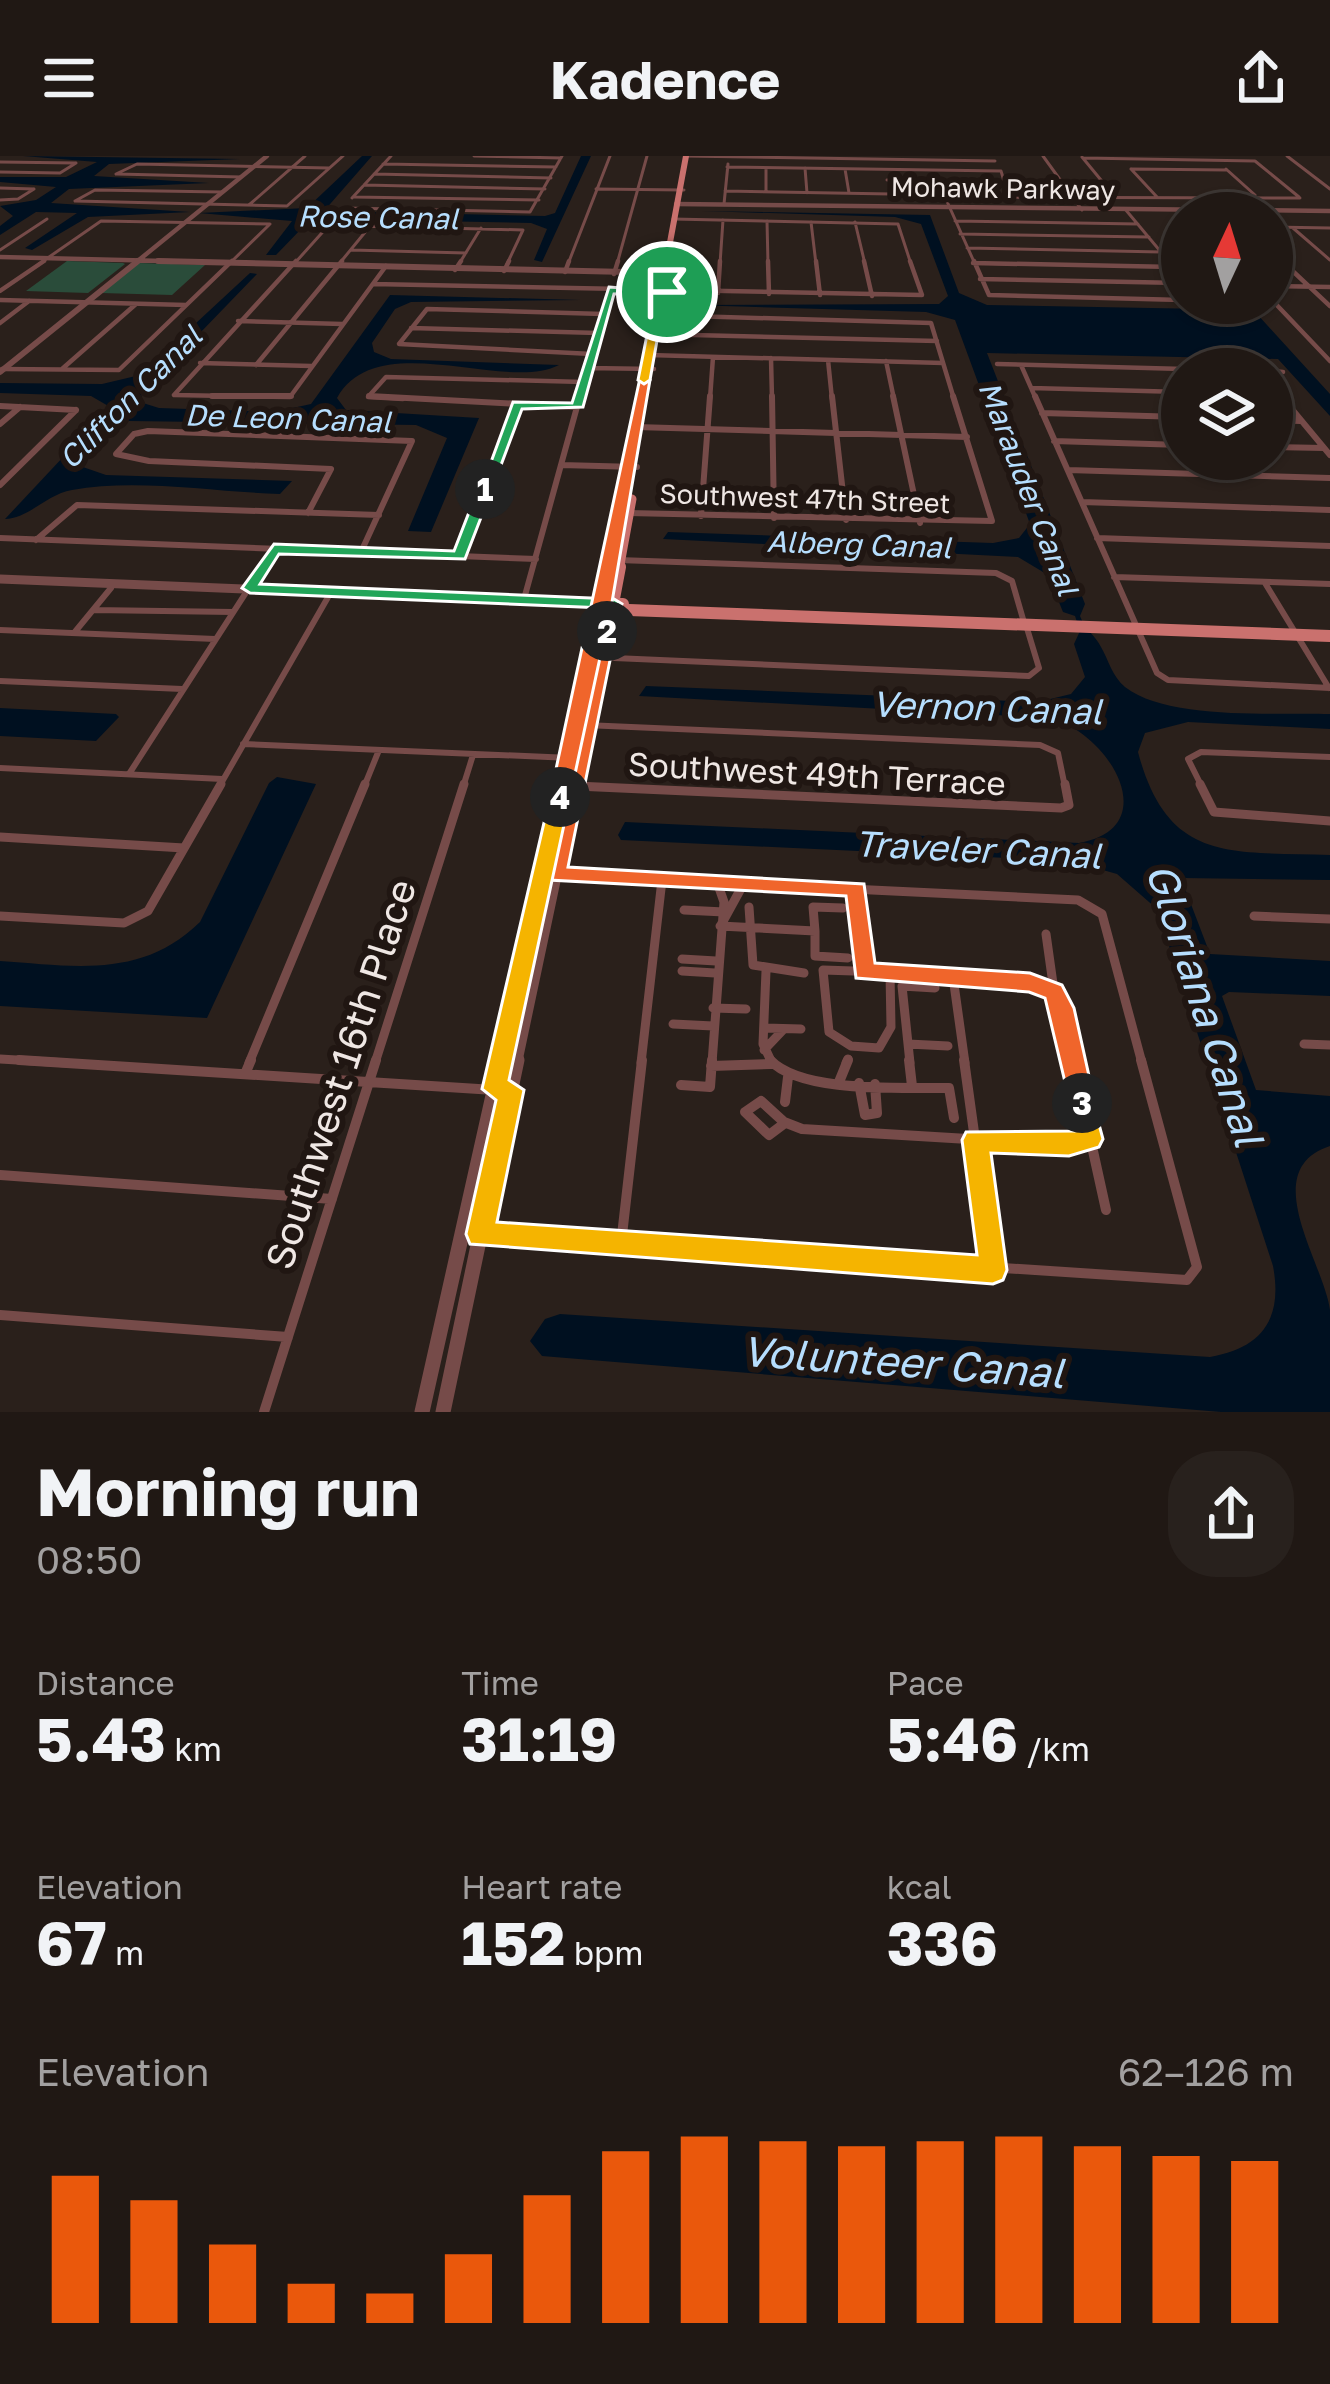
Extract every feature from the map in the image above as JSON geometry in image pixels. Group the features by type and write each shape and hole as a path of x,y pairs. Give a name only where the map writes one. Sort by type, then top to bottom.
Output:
{"main road":[{"path":"608,606 688,156"},
{"path":"608,606 1025,622"},
{"path":"608,606 1330,633"},
{"path":"730,614 802,610"},
{"path":"875,619 946,616"}],"street":[{"path":"1,369 265,156"},
{"path":"249,205 305,156"},
{"path":"0,291 101,221 290,205 343,156"},
{"path":"391,156 345,208 532,211 561,157 474,156"},
{"path":"565,272 610,156"},
{"path":"614,273 647,156"},
{"path":"688,156 993,159 1004,181 887,180"},
{"path":"1043,156 1081,209"},
{"path":"1249,156 1293,192"},
{"path":"1287,156 1330,189"},
{"path":"724,204 728,157"},
{"path":"1082,157 1114,197"},
{"path":"1082,157 1255,161"},
{"path":"0,172 60,173 76,164 1,159"},
{"path":"860,159 862,169"},
{"path":"1121,159 1156,197"},
{"path":"1216,160 1251,192"},
{"path":"383,164 556,167"},
{"path":"239,177 116,174 130,165 331,168"},
{"path":"727,167 1001,171"},
{"path":"766,168 766,192"},
{"path":"805,168 808,193"},
{"path":"845,169 849,193"},
{"path":"1131,169 1227,170"},
{"path":"884,170 895,207"},
{"path":"374,175 550,178"},
{"path":"364,185 545,189"},
{"path":"0,188 34,189 15,200 0,200"},
{"path":"596,189 681,190"},
{"path":"1,369 116,371 270,224 74,201 91,190 220,192"},
{"path":"725,191 891,194"},
{"path":"1161,197 946,195 989,295 1161,299"},
{"path":"353,196 539,200"},
{"name":"Mohawk Parkway","path":"679,203 1161,209"},
{"path":"1126,209 1161,252"},
{"name":"Mohawk Parkway","path":"1293,211 1330,211"},
{"path":"0,255 47,219"},
{"path":"373,284 920,297 898,224 676,219"},
{"path":"718,293 723,220"},
{"path":"767,221 769,294"},
{"path":"955,221 1138,224"},
{"path":"811,222 820,295"},
{"path":"855,222 872,296"},
{"path":"385,267 287,398 174,395 329,225 523,230 504,270"},
{"path":"256,365 371,226"},
{"path":"1293,227 1330,228"},
{"path":"456,269 481,228"},
{"path":"1293,228 1330,260"},
{"path":"961,234 1149,238"},
{"path":"967,248 1161,252"},
{"path":"351,250 466,253"},
{"path":"0,255 666,274"},
{"path":"973,263 1161,267"},
{"path":"1293,271 1330,306"},
{"path":"980,279 1161,280"},
{"path":"1293,287 1330,287"},
{"path":"524,599 609,290"},
{"path":"0,300 188,305"},
{"path":"0,323 30,301"},
{"path":"60,371 137,304"},
{"path":"592,354 401,347 422,310 603,314"},
{"path":"640,427 967,436 928,322 659,315"},
{"path":"238,321 344,324"},
{"path":"1293,322 1330,361"},
{"path":"410,328 598,333"},
{"path":"656,334 937,341"},
{"path":"652,355 943,363"},
{"path":"701,516 713,357"},
{"path":"771,358 774,518"},
{"path":"828,360 847,520"},
{"path":"886,361 920,523"},
{"path":"200,363 313,367"},
{"path":"997,364 1161,368"},
{"path":"1021,365 1161,677 1329,688"},
{"path":"588,368 650,369"},
{"path":"577,407 369,399 381,378 584,382"},
{"path":"1031,388 1161,391"},
{"path":"460,556 517,405"},
{"path":"0,406 76,410 0,485"},
{"path":"0,424 20,406"},
{"path":"1293,412 1327,452"},
{"path":"1042,413 1161,416"},
{"path":"1293,421 1302,421"},
{"path":"308,513 331,469 117,459 140,432 412,441 361,552"},
{"name":"Southwest 47th Street","path":"625,513 988,524 992,518 967,436"},
{"path":"1054,441 1161,444"},
{"path":"1293,449 1327,452"},
{"path":"561,465 633,467"},
{"path":"1068,470 1330,478"},
{"path":"1082,502 1330,511"},
{"path":"36,539 72,506 379,515"},
{"path":"0,538 536,559"},
{"path":"1097,538 1330,546"},
{"path":"129,774 274,549"},
{"path":"596,657 1035,674 1039,668 1004,574 617,560"},
{"path":"1114,577 1330,584"},
{"path":"0,581 248,591"},
{"path":"0,581 608,606"},
{"path":"1264,582 1329,688"},
{"path":"74,633 111,588"},
{"path":"329,595 524,599 608,606"},
{"path":"0,916 134,921 152,905 329,595"},
{"path":"392,600 445,596"},
{"path":"456,603 498,598"},
{"path":"443,1412 480,1234 503,1090 608,606"},
{"path":"93,610 234,612"},
{"path":"1025,622 1096,623"},
{"path":"0,630 216,639"},
{"path":"0,681 184,689"},
{"name":"Southwest 49th Terrace","path":"569,786 1069,805 1061,760 1052,749 582,725"},
{"path":"243,744 575,758"},
{"path":"245,1074 379,750"},
{"name":"Southwest 16th Place","path":"264,1412 473,755"},
{"path":"1330,757 1190,755 1206,804 1214,812 1330,821"},
{"path":"0,768 222,779"},
{"path":"0,837 184,848"},
{"path":"462,1233 1187,1280 1197,1267 1102,914 1095,906 1078,900 549,874"},
{"path":"621,1244 662,880"},
{"path":"717,882 727,913"},
{"path":"681,1085 710,1087 720,926 744,884"},
{"path":"856,889 864,971"},
{"path":"723,895 738,896"},
{"path":"749,907 748,960 766,971 804,973"},
{"path":"842,908 813,907 815,956 848,958"},
{"path":"683,910 727,913"},
{"path":"1254,916 1330,919"},
{"path":"720,926 814,932"},
{"path":"1046,934 1054,991 1062,1008 1106,1210"},
{"path":"682,965 715,967"},
{"path":"890,973 894,1030 871,1051 859,1052 830,1033 823,970 864,971 1030,982 1054,991"},
{"path":"766,971 764,1050 771,1064 788,1077 949,1088 953,1118"},
{"path":"952,977 993,1270"},
{"path":"912,1086 902,986 934,988"},
{"path":"713,1008 746,1009"},
{"path":"673,1024 712,1026"},
{"path":"765,1028 801,1030"},
{"path":"764,1050 784,1029"},
{"path":"1304,1043 1330,1045"},
{"path":"908,1044 948,1046"},
{"path":"0,1059 503,1090"},
{"path":"838,1082 848,1059"},
{"path":"711,1066 771,1064"},
{"path":"785,1102 788,1077"},
{"path":"859,1083 865,1115 877,1113 875,1084"},
{"path":"422,1412 462,1233 503,1090"},
{"path":"785,1123 802,1130 976,1140 1069,1144 1090,1139"},
{"path":"0,1175 332,1199"},
{"path":"0,1315 288,1337"}],"green space":[{"path":"67,261 125,264 88,293 26,291"},
{"path":"138,263 205,265 172,295 101,293"}],"water":[{"path":"23,156 240,159 109,164 94,176 209,183 69,189 51,203 190,212 88,217 32,250 25,248 77,213 36,212 0,235 0,226 13,216 0,206 36,200 56,187 0,182 0,177 66,177 97,162"},
{"name":"Rose Canal","path":"362,156 372,156 324,211 545,216 555,213 581,156 591,156 542,262 534,260 547,229 531,223 327,219 304,226 276,255 266,255 292,221 199,213 307,208"},
{"path":"702,211 930,215 959,293 987,305 1161,308 1161,324 1266,324 1288,348 1161,348 1161,357 987,353 1085,604 1080,616 1121,683 1144,698 1195,710 1330,714 1330,729 1188,722 1145,733 1138,752 1151,789 1167,815 1186,833 1234,850 1330,855 1330,880 1181,878 1210,954 1330,961 1330,996 1229,992 1222,996 1256,1090 1330,1096 1330,1146 1309,1158 1298,1175 1296,1196 1330,1310 1330,1412 1221,1412 542,1356 530,1341 545,1319 560,1314 1210,1357 1255,1338 1271,1316 1273,1266 1157,909 1117,874 1071,861 621,840 618,835 625,822 1079,843 1105,834 1119,819 1124,801 1108,760 1091,741 1049,718 639,696 646,686 1038,702 1071,694 1085,677 1074,644 1080,631 1075,616 1063,612 1048,575 1018,557 663,539 668,532 993,543 1019,538 1030,524 955,320 926,312 690,305 939,304 948,296 921,224 895,217"},
{"path":"250,273 257,274 141,394 143,403 159,408 274,412 311,404 390,295 581,300 411,302 395,309 372,343 374,352 391,359 559,365 536,372 411,363 381,366 356,377 337,398 346,410 479,418 431,532 408,531 447,438 416,425 129,421 98,437 80,466 106,475 292,481 280,494 149,485 97,487 63,492 5,519 110,407 91,396 0,393 0,383 102,384 140,375"},
{"path":"1293,353 1330,394 1330,416 1293,375"},
{"path":"0,708 119,717 96,741 0,736"},
{"path":"277,777 316,784 207,1018 0,1006 0,961 81,966 131,961 178,940 200,922 269,783"}],"route":[{"path":"667,292 609,290 577,407 517,405 460,556 274,549 250,588 604,602 614,604 556,874 856,889 864,971 1030,982 1054,991 1062,1008 1090,1139 1069,1144 976,1140 993,1270 480,1234 511,1090 495,1089 604,602 656,315 663,315 667,292"}],"water label":[{"name":"Clifton Canal","path":"130,397"},
{"name":"De Leon Canal","path":"288,418"},
{"name":"Marauder Canal","path":"1029,488"},
{"name":"Alberg Canal","path":"859,544"},
{"name":"Vernon Canal","path":"987,707"},
{"name":"Traveler Canal","path":"978,849"},
{"name":"Gloriana Canal","path":"1206,1004"},
{"name":"Volunteer Canal","path":"903,1361"}]}
